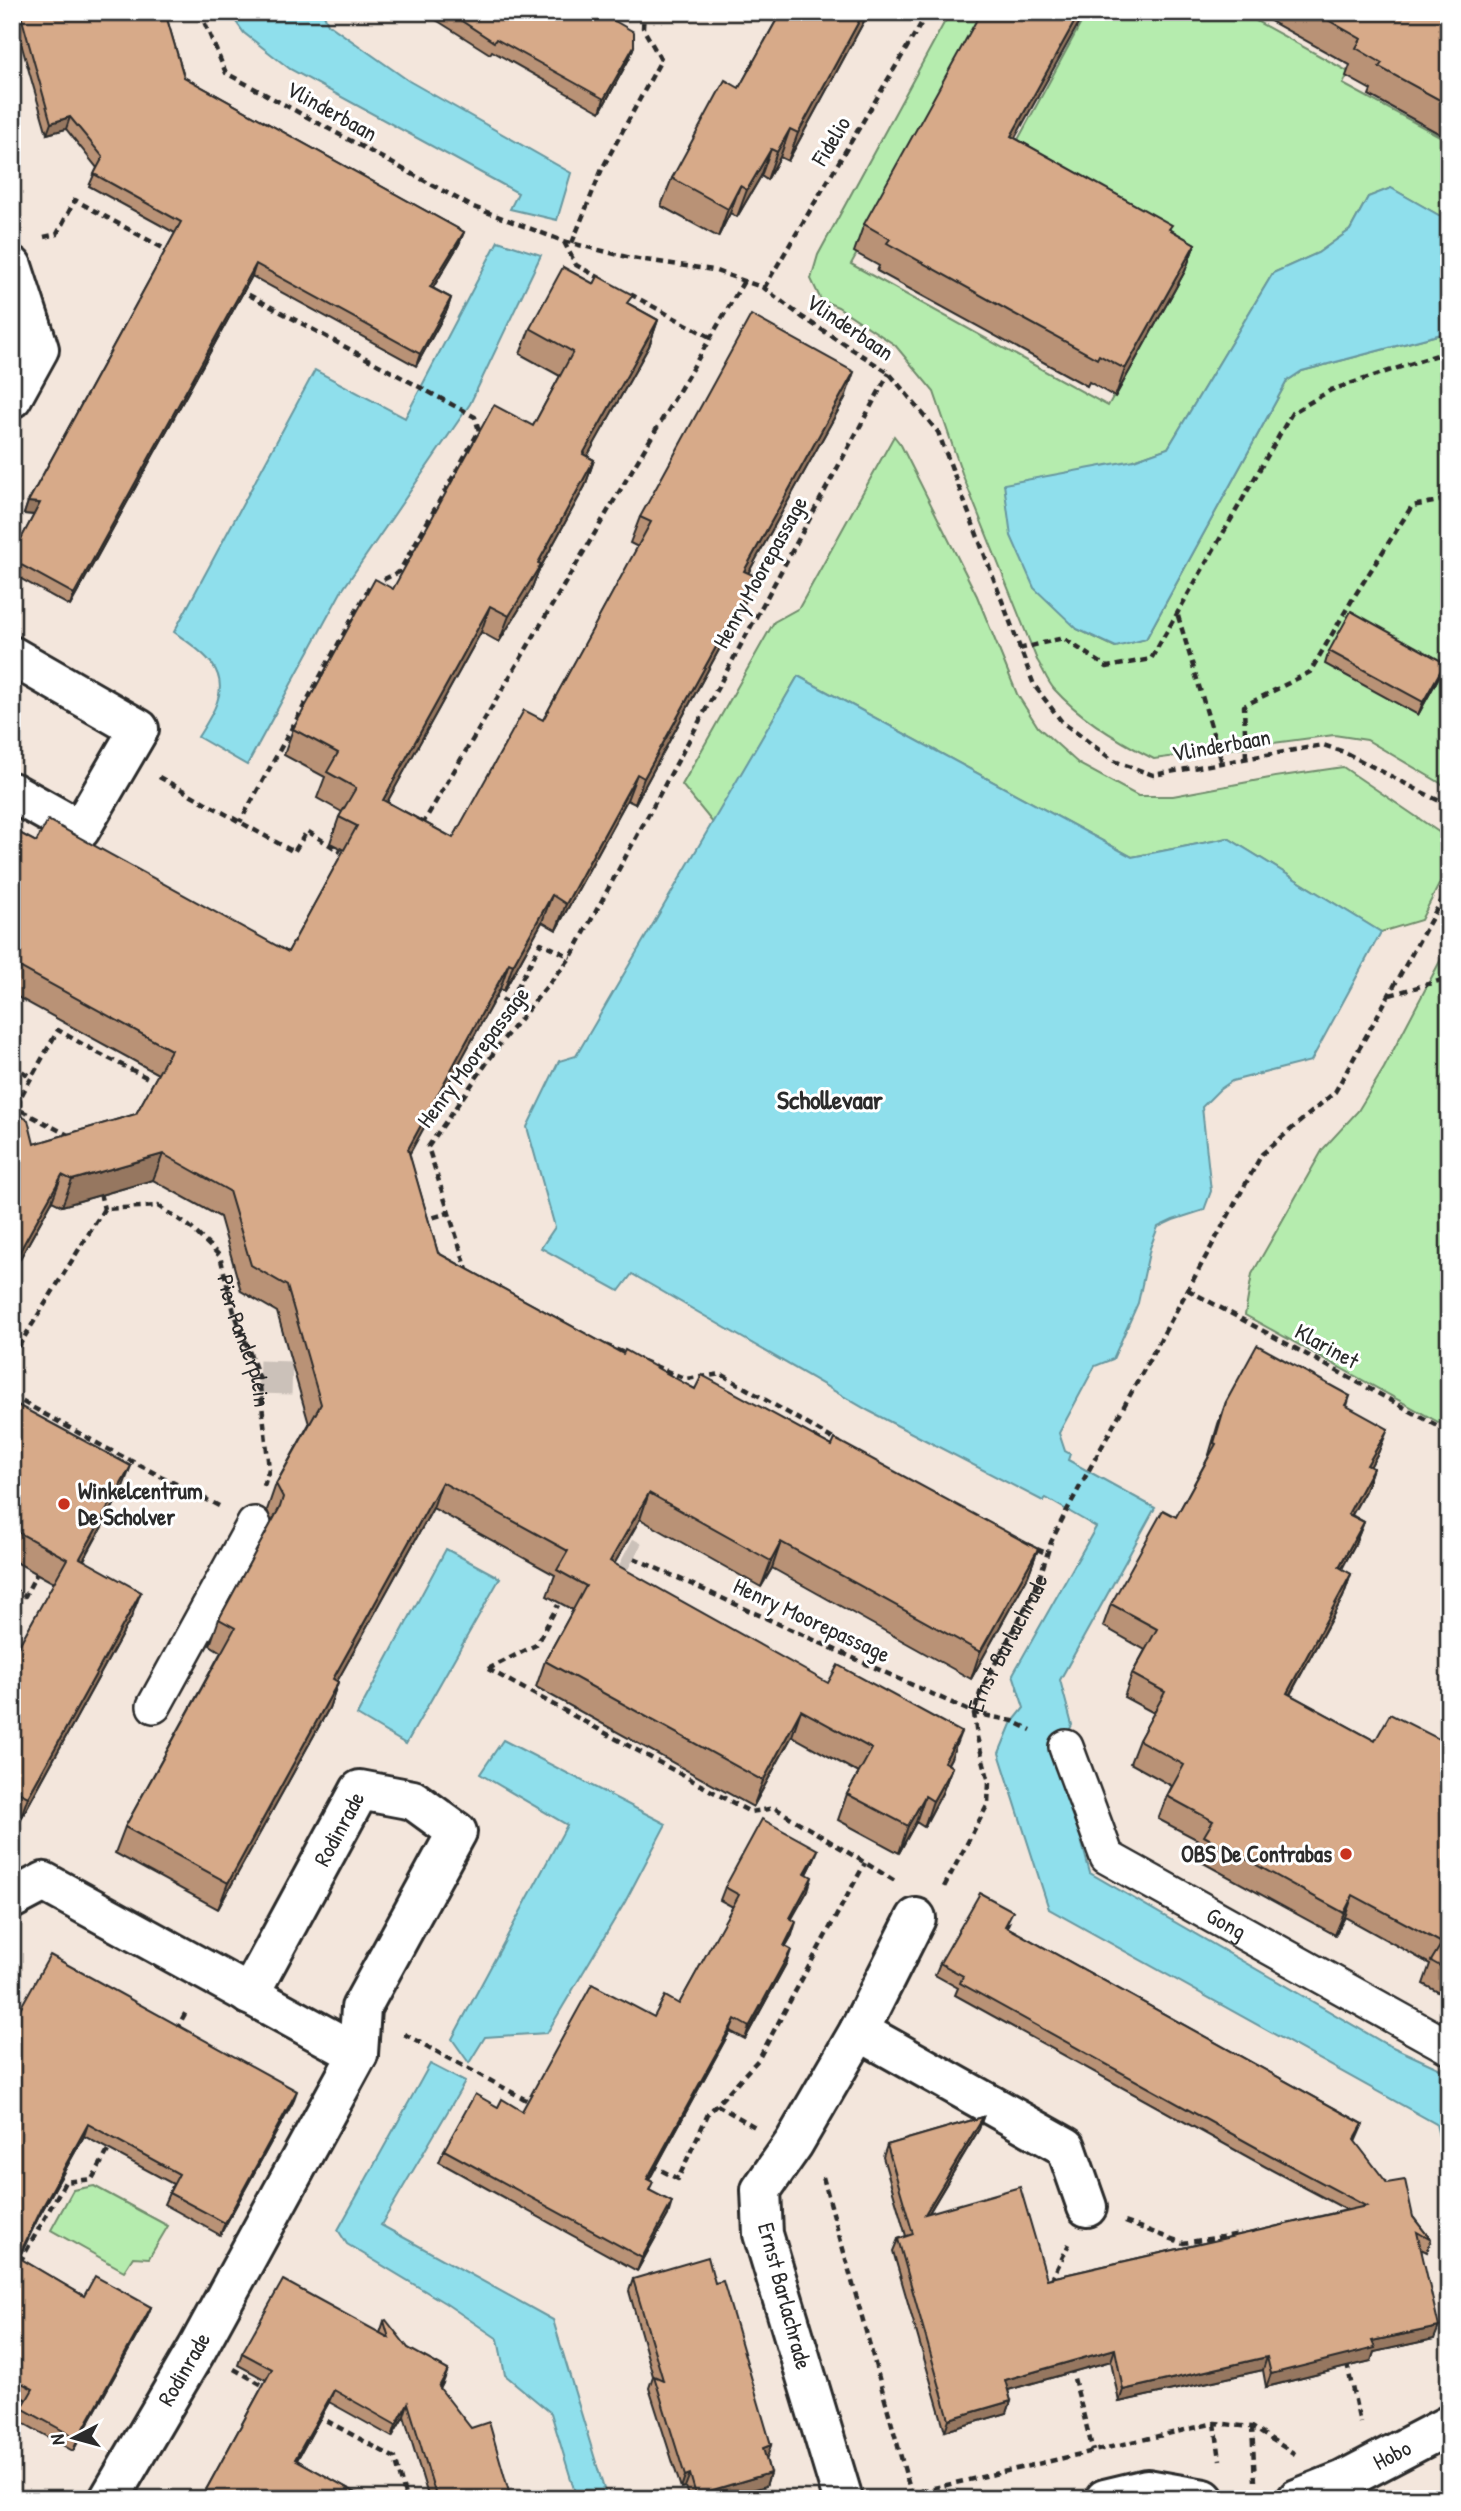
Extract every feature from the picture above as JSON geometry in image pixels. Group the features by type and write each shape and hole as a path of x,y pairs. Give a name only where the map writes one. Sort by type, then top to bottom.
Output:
{"street":[{"path":"12,398 39,349 23,253"},
{"path":"12,656 139,729 80,830 12,792"},
{"path":"154,1706 254,1524"},
{"name":"Gong","path":"1066,1746 1107,1857 1449,2047"},
{"name":"Rodinrade","path":"109,2499 197,2349 358,2054 361,2008 457,1832 413,1800 360,1790 249,1995"},
{"path":"12,1899 44,1882 358,2054"},
{"name":"Ernst Barlachrade","path":"843,2499 763,2234 761,2190 794,2143 859,2031 916,1918"},
{"path":"859,2031 1066,2147 1087,2207"},
{"name":"Hobo","path":"1297,2499 1370,2467 1449,2425"},
{"path":"1105,2499 1147,2489 1205,2499"}],"path":[{"name":"Vlinderbaan","path":"200,12 226,73 492,215 563,241 631,258 713,270 764,288 802,317 889,373 938,432 1034,685 1062,722 1114,761 1153,775 1324,746 1344,752 1449,806"},
{"path":"572,243 602,169 662,60 643,28 644,12"},
{"name":"Fidelio","path":"764,288 928,12"},
{"path":"23,253 57,234 75,200 172,253"},
{"path":"563,241 576,265 600,278"},
{"path":"421,826 744,281"},
{"path":"233,286 475,417 479,431 399,572 370,586 240,822"},
{"path":"625,291 710,337"},
{"path":"1019,649 1063,638 1107,667 1151,659 1292,413 1331,390 1449,351"},
{"name":"Henry Moorepassage","path":"470,1278 428,1147 502,1041 571,957 889,373"},
{"path":"1246,758 1244,706 1310,672 1412,506 1449,499"},
{"path":"1177,615 1222,763"},
{"path":"122,756 294,852 307,831 341,852"},
{"name":"Ernst Barlachrade","path":"916,1918 932,1910 988,1804 989,1782 977,1737 974,1713 981,1690 1037,1586 1066,1512 1262,1154 1335,1092 1449,887"},
{"path":"486,991 509,1003 541,943 571,957"},
{"path":"1390,995 1449,978"},
{"path":"74,1138 20,1110 20,1098 58,1030 148,1079"},
{"path":"12,1065 31,1077"},
{"path":"12,1357 104,1209 97,1183"},
{"name":"Pier Panderplein","path":"104,1209 158,1206 190,1226 220,1256 234,1312 259,1377 269,1469 254,1524"},
{"path":"412,1224 448,1213"},
{"path":"227,1284 238,1279"},
{"name":"Klarinet","path":"1188,1290 1449,1432"},
{"path":"596,1341 686,1379 721,1374 841,1444 848,1452"},
{"path":"602,1358 608,1347"},
{"path":"12,1396 254,1524"},
{"path":"102,1458 106,1448"},
{"path":"1023,1542 1048,1554"},
{"name":"Henry Moorepassage","path":"634,1558 974,1713"},
{"path":"12,1589 25,1596 37,1573"},
{"path":"558,1605 536,1645 488,1669 750,1812 775,1808 917,1895 916,1918"},
{"path":"974,1713 1013,1721"},
{"path":"641,2160 678,2179 708,2114 758,2060 866,1863"},
{"path":"174,2033 207,1972"},
{"path":"361,2008 411,2039 543,2109"},
{"path":"19,2265 65,2182 92,2179 113,2143"},
{"path":"794,2143 820,2163 911,2493"},
{"path":"1050,2283 1087,2207 1183,2244 1249,2233"},
{"path":"197,2349 267,2388"},
{"path":"1345,2358 1370,2467"},
{"path":"1070,2361 1093,2451"},
{"path":"314,2413 396,2458 407,2499"},
{"path":"1252,2427 1257,2476 1254,2488"},
{"path":"12,2488 31,2499"}],"green space":[{"path":"950,12 990,12 851,264 1108,406 1183,271 1001,171 1087,12 1240,12 1349,72 1343,84 1449,141 1449,221 1391,188 1368,197 1350,230 1318,253 1273,273 1168,448 1134,460 1077,629 1115,647 1146,639 1287,381 1302,371 1449,332 1449,788 1367,740 1334,735 1154,759 1088,720 1049,682 1037,660 963,476 934,392 895,345 838,307 821,300 811,279 818,255"},
{"path":"894,436 977,596 1017,694 1038,727 1079,764 1138,796 1173,796 1343,767 1449,839 1449,865 1421,920 1381,932 1228,838 1132,857 798,676 713,823 682,785 774,622 799,608"},
{"path":"1449,944 1449,1428 1245,1315 1252,1274 1323,1149 1358,1111 1384,1068"},
{"path":"94,2186 168,2226 149,2258 133,2257 124,2271 51,2230 73,2190"}],"water":[{"path":"229,12 323,12 328,24 409,81 571,173 557,220 510,209 518,193 290,69 244,33"},
{"path":"1391,188 1449,221 1449,332 1302,371 1287,381 1146,639 1116,647 1077,629 1034,588 1011,536 1004,484 1134,460 1168,448 1273,273 1318,253 1350,230 1368,197"},
{"path":"498,241 541,255 470,404 341,592 247,765 198,737 217,702 219,679 209,660 174,632 315,370 405,418"},
{"path":"798,676 1132,857 1228,838 1381,932 1311,1061 1232,1081 1202,1107 1211,1191 1204,1210 1158,1227 1150,1248 1138,1303 1113,1359 1095,1366 1059,1433 1065,1451 1070,1454 1068,1460 1155,1508 1060,1680 1072,1725 1058,1754 1090,1873 1384,2043 1449,2073 1449,2179 1436,2124 1049,1909 999,1753 1011,1724 1024,1708 1013,1674 1096,1527 1046,1498 1043,1501 869,1411 632,1274 619,1291 541,1248 555,1227 527,1127 559,1061 576,1056"},
{"path":"446,1549 500,1578 406,1744 357,1715"},
{"path":"503,1740 666,1824 625,1902 547,2033 485,2037 469,2063 452,2039 567,1825 480,1774"},
{"path":"430,2064 465,2082 381,2225 553,2320 607,2499 577,2499 551,2413 505,2375 498,2339 445,2303 347,2244 338,2230"}],"building":[{"path":"20,12 165,12 184,77 464,232 430,287 451,298 420,354 256,264 74,594 12,560 12,556 40,503 28,502 181,222 94,174 103,157 70,117 51,123"},
{"path":"448,12 599,12 634,32 634,46 604,99 496,39 494,42"},
{"path":"781,12 864,12 798,133 790,129 777,152 771,149 747,190 740,186 728,209 672,178 725,80 739,88"},
{"path":"981,12 1080,12 1011,136 1172,225 1169,229 1195,244 1125,369 1099,355 1097,359 1011,312 887,243 890,239 864,224"},
{"path":"1314,12 1449,12 1449,105 1379,67 1382,63 1356,48 1361,39"},
{"path":"563,267 594,284 598,276 633,295 627,303 658,320 583,454 594,460 538,563 541,564 509,616 490,606 383,800 453,838 524,710 543,720 651,522 640,517 751,315 854,372 744,571 755,576 644,778 637,774 566,904 552,895 513,965 509,963 408,1149 438,1253 623,1354 625,1350 695,1389 702,1375 832,1446 835,1439 1038,1549 980,1652 781,1542 771,1561 649,1493 610,1561 828,1683 838,1665 961,1732 944,1762 952,1767 933,1801 925,1796 908,1826 847,1794 872,1749 801,1710 763,1781 545,1661 586,1586 557,1570 568,1551 442,1482 333,1679 338,1682 228,1883 125,1827 235,1628 219,1619 280,1507 283,1497 276,1484 321,1404 287,1286 251,1265 229,1191 163,1154 72,1180 62,1175 12,1265 12,1111 28,1120 34,1144 136,1114 171,1050 12,963 12,829 36,842 48,820 288,952 357,826 339,817 356,788 327,772 338,753 293,729 375,579 393,589 494,405 533,426 573,352 530,328"},
{"path":"1351,611 1445,663 1423,702 1329,651"},
{"path":"12,1285 17,1300 12,1308"},
{"path":"1257,1345 1350,1396 1345,1405 1388,1429 1367,1465 1373,1468 1348,1514 1364,1522 1339,1567 1351,1574 1287,1693 1375,1741 1390,1714 1449,1744 1449,1971 1431,1961 1442,1943 1353,1895 1344,1913 1204,1836 1213,1821 1167,1796 1184,1765 1139,1740 1165,1692 1132,1674 1157,1629 1111,1604 1163,1510 1176,1517 1216,1444 1214,1443 1226,1402"},
{"path":"12,1402 131,1466 80,1558 141,1592 28,1797 12,1789 12,1658 67,1559 12,1529"},
{"path":"762,1819 818,1850 805,1873 812,1877 790,1918 796,1922 784,1946 791,1950 749,2027 735,2019 647,2179 653,2182 649,2190 672,2202 642,2258 444,2150 475,2094 498,2107 502,2099 522,2111 592,1984 654,2017 665,1996 679,2004 739,1895 725,1887"},
{"path":"980,1893 1013,1911 1005,1926 1363,2124 1354,2140 1387,2183 1405,2180 1413,2217 1431,2240 1417,2232 1439,2327 1372,2341 1375,2348 1271,2374 1267,2357 1123,2390 1115,2349 1005,2380 1011,2401 949,2419 898,2239 913,2234 887,2145 983,2117 925,2214 1020,2187 1047,2279 1366,2206 960,1983 963,1976 940,1963"},
{"path":"50,1955 297,2091 225,2223 169,2193 179,2174 88,2124 18,2257 84,2296 95,2276 151,2307 78,2439 22,2408 33,2389 12,2378 12,2023"},
{"path":"708,2257 715,2283 723,2281 771,2445 763,2448 770,2473 696,2495 690,2474 685,2476 654,2376 663,2380 633,2279"},
{"path":"283,2280 389,2338 384,2321 386,2320 408,2348 448,2370 439,2387 471,2428 489,2422 511,2499 437,2499 408,2403 396,2425 334,2390 295,2459 358,2494 355,2499 201,2499 272,2369 242,2353"}],"tunnel":[{"path":"259,1377 296,1378 336,1399"},
{"path":"581,1530 634,1558"}],"place":[{"name":"Winkelcentrum De Scholver","path":"64,1504"},
{"name":"OBS De Contrabas","path":"1346,1854"}],"district":[{"name":"Schollevaar","path":"830,1100"}]}
